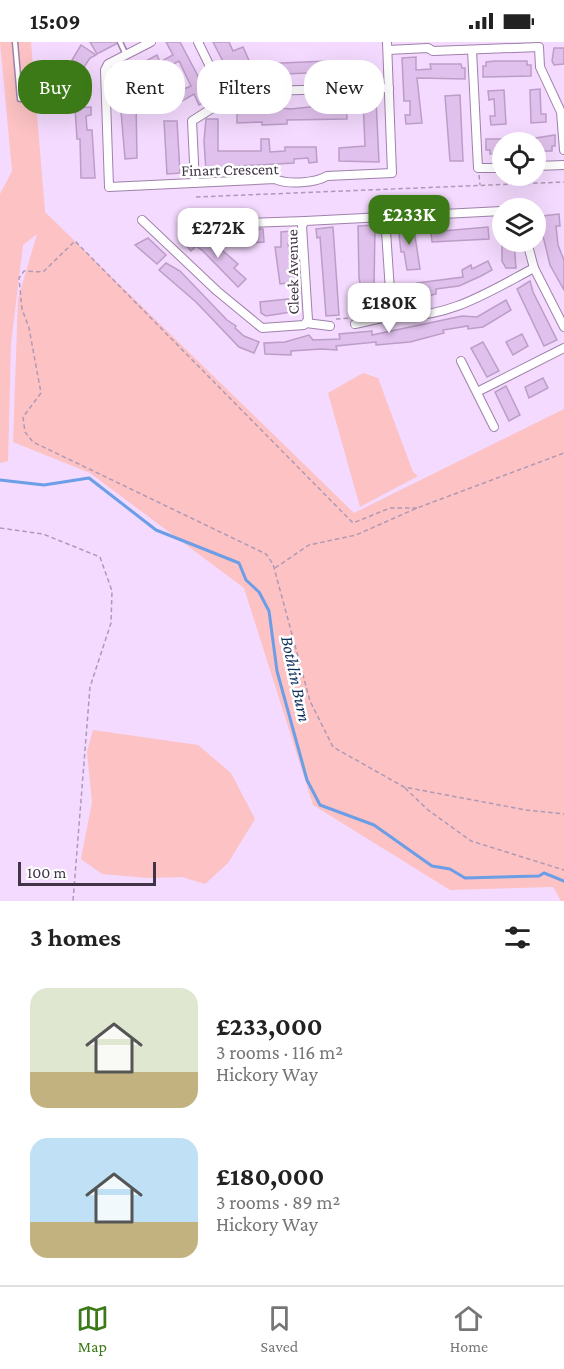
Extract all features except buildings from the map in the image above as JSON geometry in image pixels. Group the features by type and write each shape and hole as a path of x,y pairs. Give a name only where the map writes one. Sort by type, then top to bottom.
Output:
{"street":[{"name":"Finart Crescent","path":"151,42 108,64 105,70 109,187 275,179 282,182 320,180 327,176 392,173 388,46"},
{"path":"198,42 207,60"},
{"path":"388,46 428,48 433,51 539,47 540,67 561,112 564,150"},
{"path":"472,50 478,168 492,168"},
{"path":"292,90 389,88"},
{"path":"195,183 192,121 203,114"},
{"path":"546,166 564,165"},
{"name":"Cleek Avenue","path":"247,223 492,211"},
{"path":"385,216 390,291 395,315"},
{"name":"Cleek Avenue","path":"142,220 217,291 262,328 306,323 330,326"},
{"name":"Cleek Avenue","path":"305,221 303,226 308,320 306,323"},
{"path":"530,252 534,268 564,327"},
{"path":"355,324 386,319 395,315 424,313 474,300 534,268"},
{"path":"477,392 564,348"},
{"path":"461,361 494,427"}],"lane":[{"path":"15,42 18,76"},
{"path":"120,42 126,55"}],"path":[{"path":"195,197 564,182"},
{"path":"417,508 390,508 353,523 75,241 43,272 24,271 19,278 22,309 29,328 41,393 23,417 25,432 33,442 266,554 274,568 310,701 333,747 404,787 428,810 471,841 564,870"},
{"path":"274,568 309,545 356,535 417,508 564,453"},
{"path":"0,528 43,534 100,557 112,591 111,622 90,687 74,901"},
{"path":"404,787 526,810 564,814"}],"shaded area":[{"path":"0,42 31,42 32,60 18,60 18,114 37,114 45,212 354,513 564,409 564,901 561,901 553,887 450,890 313,805 244,588 90,473 13,442 18,299 37,234 23,245 11,344 8,461 0,463 0,194 12,171"},
{"path":"363,373 378,378 413,472 418,476 360,507 328,393"},
{"path":"93,730 198,745 231,773 255,819 228,863 205,884 182,877 149,878 102,874 81,859 92,802 87,752"}],"waterway":[{"name":"Bothlin Burn","path":"0,480 44,485 89,478 156,530 239,563 246,580 259,592 269,611 277,671 307,780 320,805 374,825 432,866 450,869 465,878 539,876 544,873 564,881"}]}
